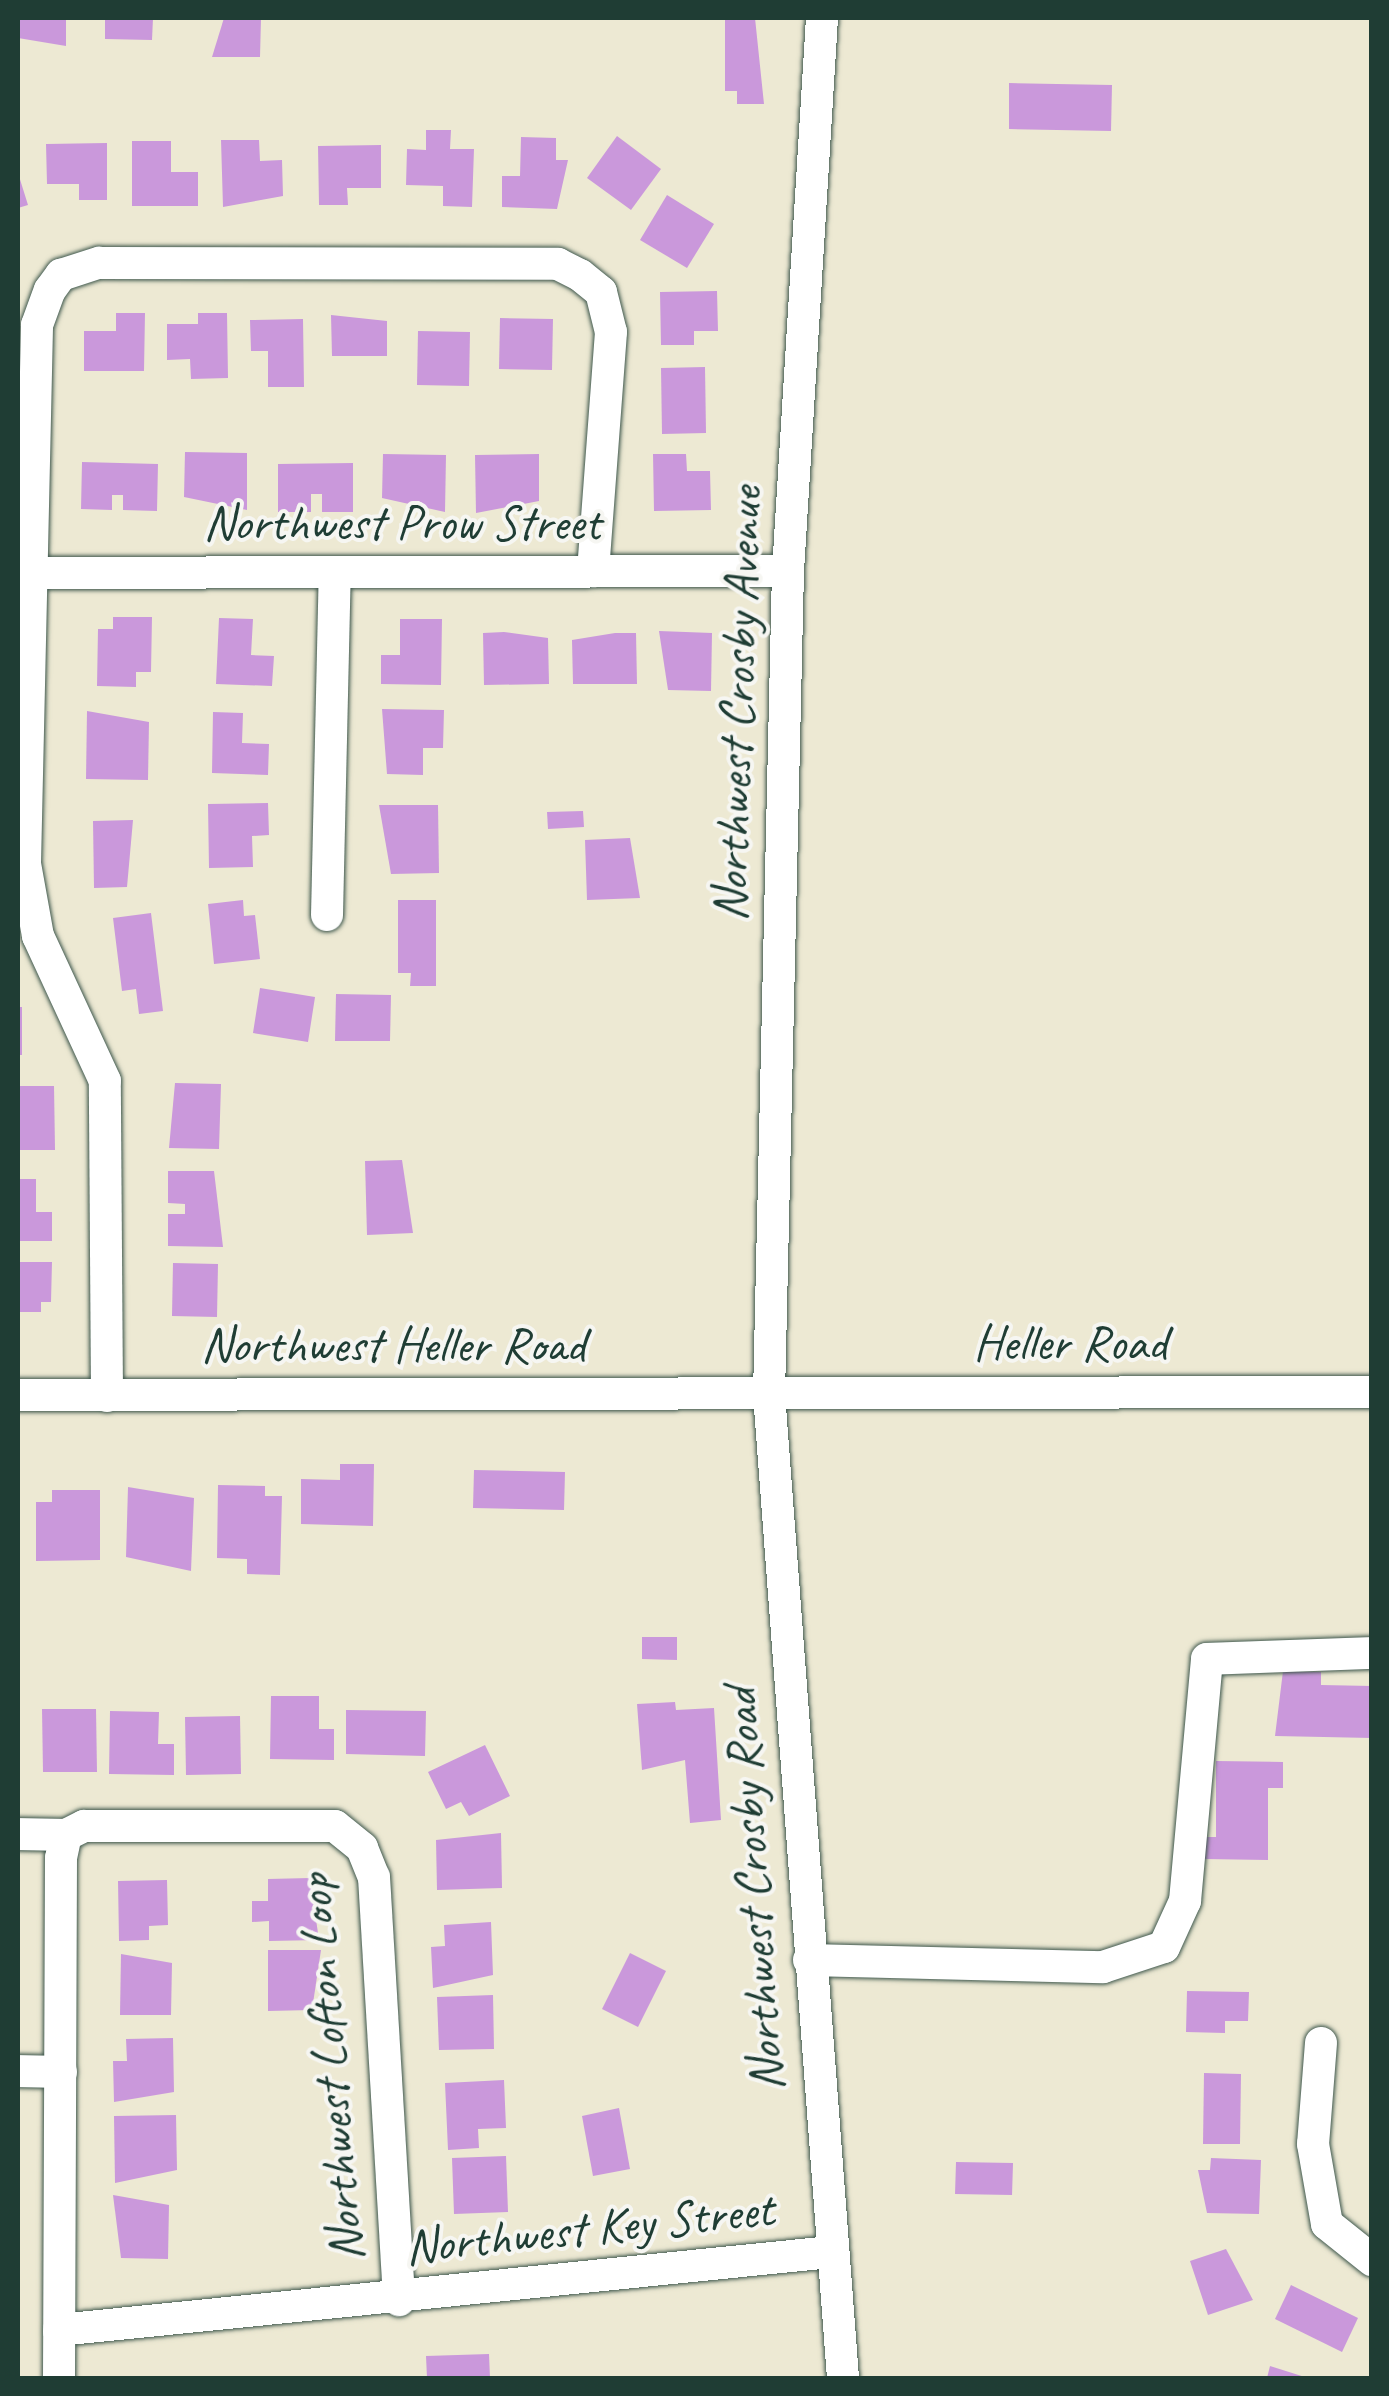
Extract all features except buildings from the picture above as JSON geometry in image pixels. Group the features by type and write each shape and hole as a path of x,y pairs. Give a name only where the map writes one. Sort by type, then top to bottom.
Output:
{"street":[{"name":"Northwest Crosby Avenue","path":"769,1394 788,571 822,18"},
{"path":"107,1396 105,1080 38,936 25,864 25,573 39,309 61,275 100,263 558,264 580,275 600,292 611,332 593,571"},
{"name":"Northwest Prow Street","path":"25,573 788,571"},
{"path":"326,915 335,575"},
{"name":"Heller Road","path":"769,1394 1372,1392"},
{"name":"Northwest Heller Road","path":"18,1395 769,1394"},
{"name":"Northwest Crosby Road","path":"769,1394 843,2378"},
{"path":"809,1960 1103,1967 1164,1948 1186,1901 1207,1659 1372,1653"},
{"name":"Northwest Lofton Loop","path":"18,1834 66,1835 103,1823 335,1826 362,1848 374,1877 399,2300"},
{"path":"59,2378 66,1835"},
{"path":"1321,2042 1313,2144 1327,2224 1372,2260"},
{"path":"18,2071 61,2072"},
{"name":"Northwest Key Street","path":"59,2330 399,2300 831,2252"}]}
